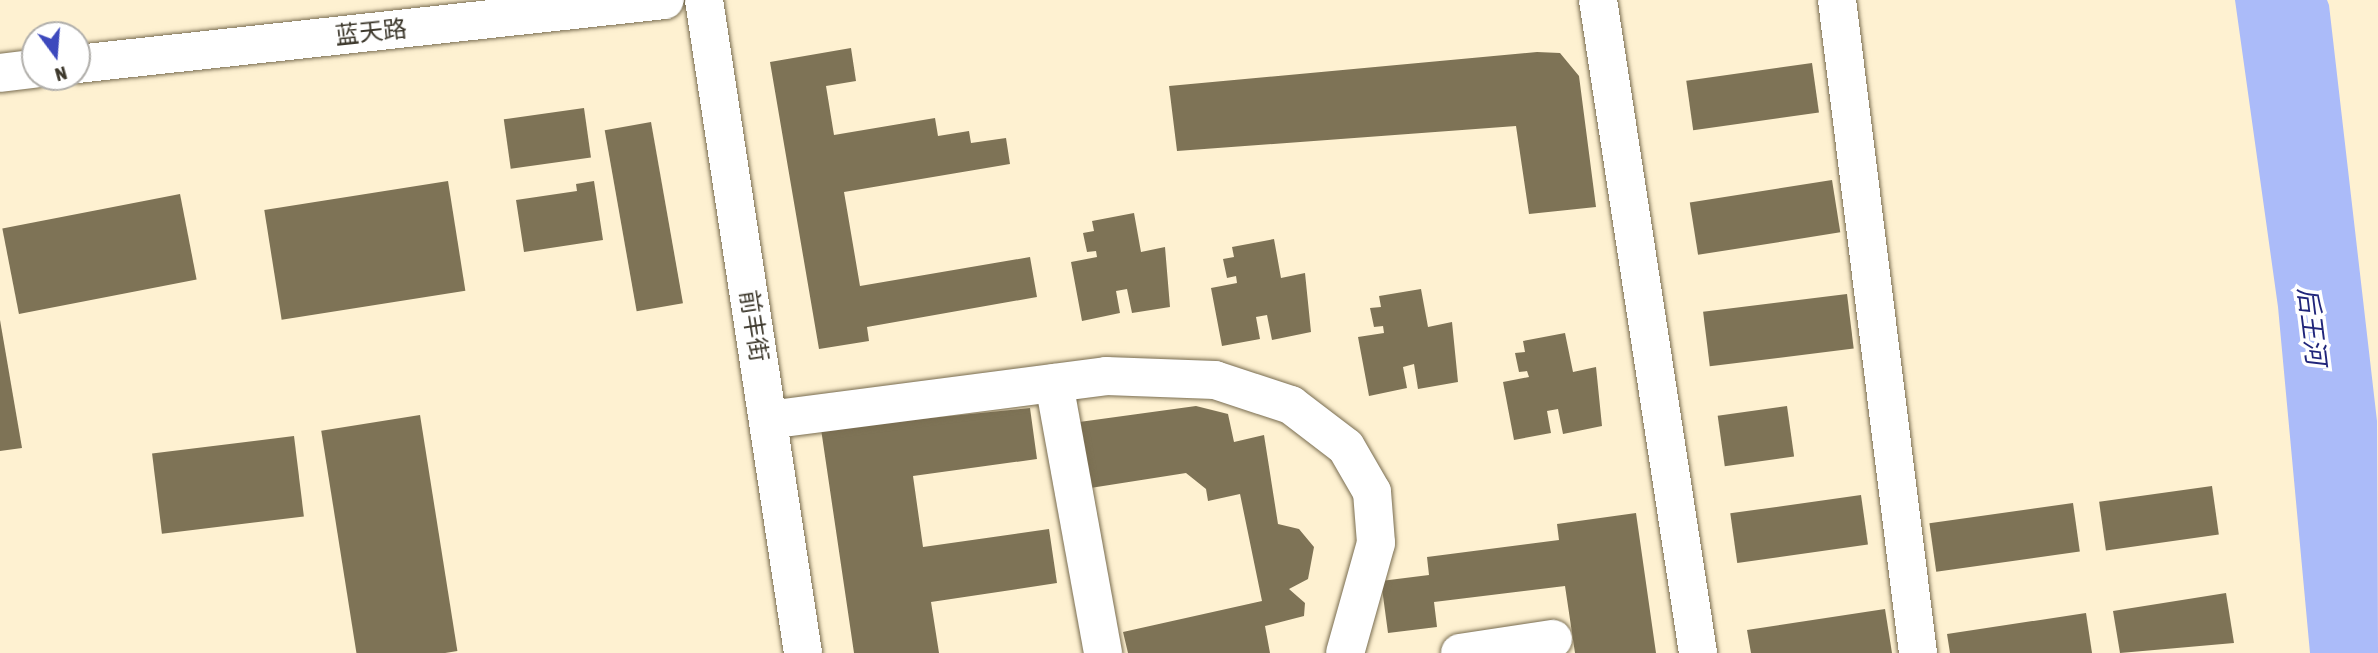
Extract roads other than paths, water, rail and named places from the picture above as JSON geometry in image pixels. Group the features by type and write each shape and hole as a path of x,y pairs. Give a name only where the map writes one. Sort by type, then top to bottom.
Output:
{"street":[{"name":"蓝天路","path":"91,62 665,0"},
{"name":"前丰街","path":"704,0 803,653"},
{"path":"1598,0 1698,653"},
{"path":"1837,0 1918,653"},
{"path":"0,73 21,71"},
{"path":"768,420 1106,376 1215,380 1291,405 1346,447 1372,492 1376,543 1345,653"},
{"path":"1054,383 1103,653"},
{"path":"1460,653 1553,639"}],"water":[{"name":"后王河","path":"2235,0 2327,0 2329,5 2377,421 2378,653 2310,653 2278,307"}]}
